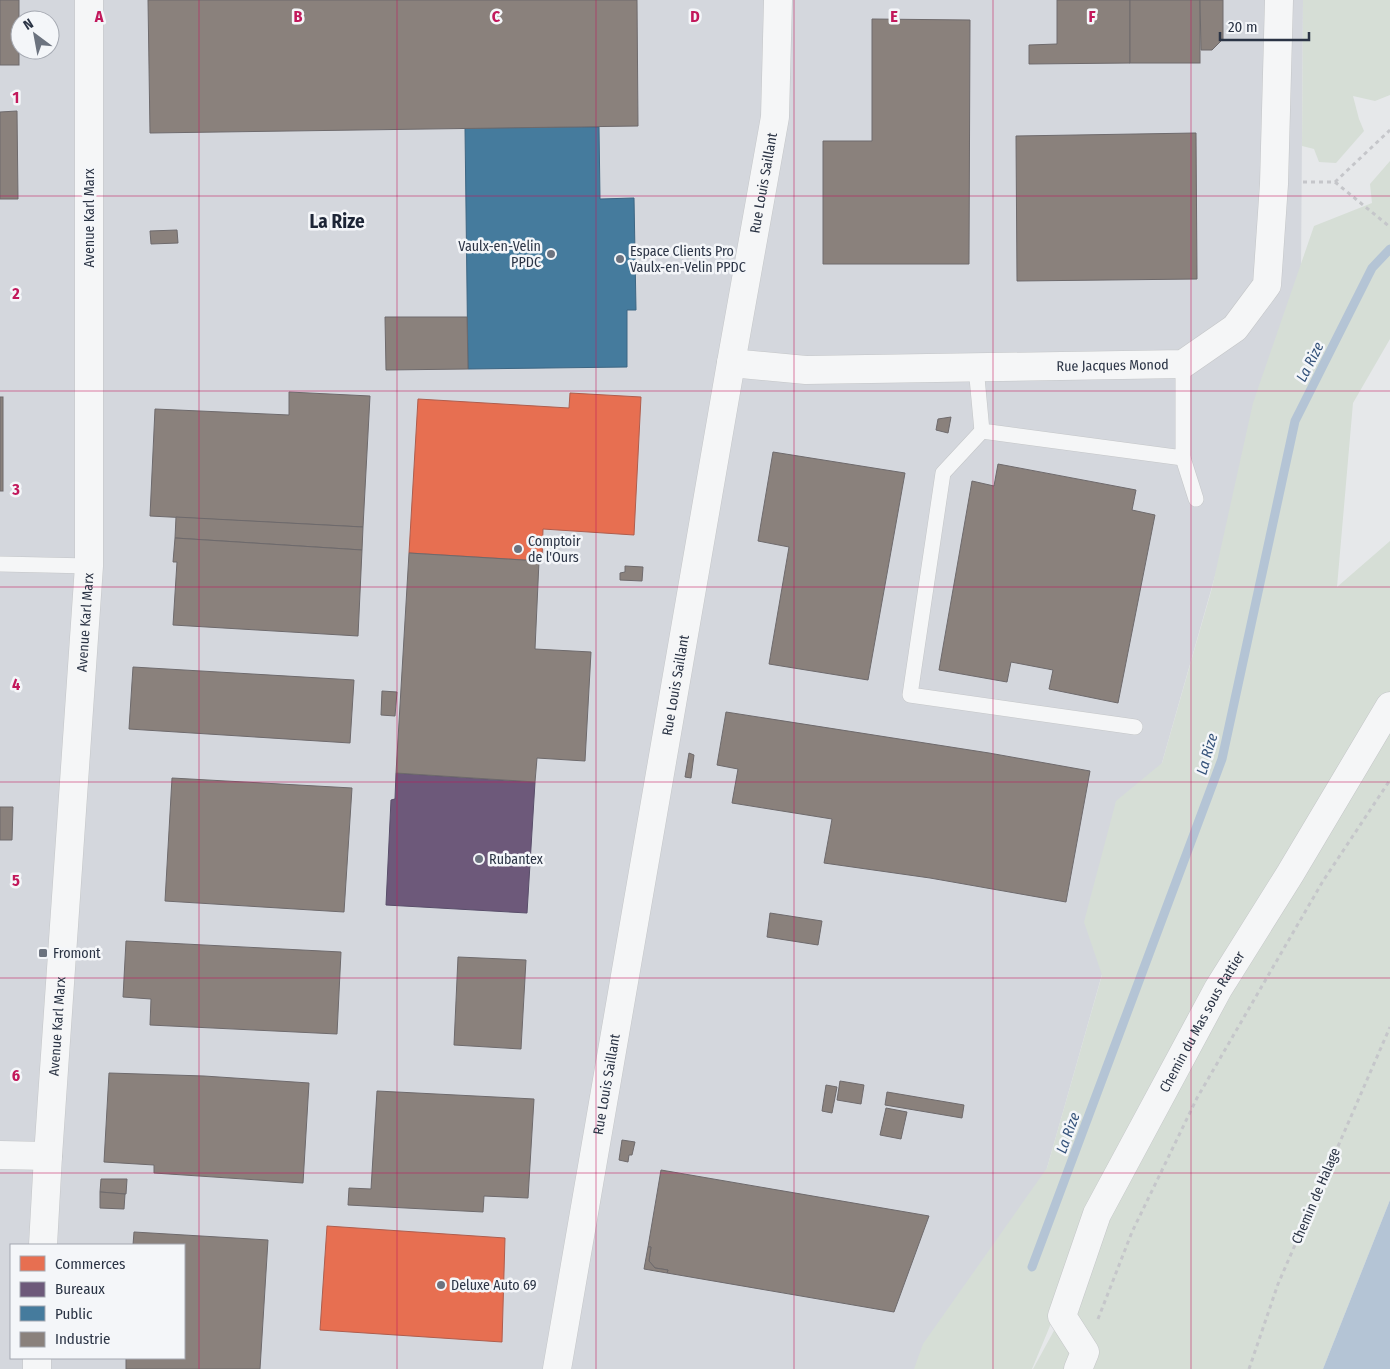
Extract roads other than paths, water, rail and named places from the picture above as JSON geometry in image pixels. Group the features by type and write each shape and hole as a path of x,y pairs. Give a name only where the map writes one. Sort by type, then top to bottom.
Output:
{"street":[{"name":"Avenue Karl Marx","path":"43,1244 89,566 89,0"},
{"name":"Rue Louis Saillant","path":"557,1369 775,117 778,0"},
{"name":"Rue Jacques Monod","path":"731,363 806,370 1183,364 1236,328 1268,285 1274,184 1278,0"},
{"name":"Chemin du Mas sous Rattier","path":"1082,1360 1062,1316 1097,1214 1218,989 1290,874 1390,706"},
{"path":"0,1156 48,1156"}],"lane":[{"path":"1183,364 1183,458 1196,499"},
{"path":"976,367 982,432 943,474 910,695 1135,727"},
{"path":"982,432 1183,458"},
{"path":"0,564 89,566"}],"water":[{"path":"1390,1200 1390,1369 1323,1369"}],"waterway":[{"name":"La Rize","path":"1032,1267 1222,759 1295,421 1372,268 1390,249"}],"place":[{"name":"Vaulx-en-Velin PPDC","path":"551,254"},
{"name":"Espace Clients Pro Vaulx-en-Velin PPDC","path":"620,259"},
{"name":"Comptoir de l'Ours","path":"518,549"},
{"name":"Rubantex","path":"479,859"},
{"name":"Fromont","path":"43,953"},
{"name":"Deluxe Auto 69","path":"441,1285"}],"district":[{"name":"La Rize","path":"337,221"}]}
